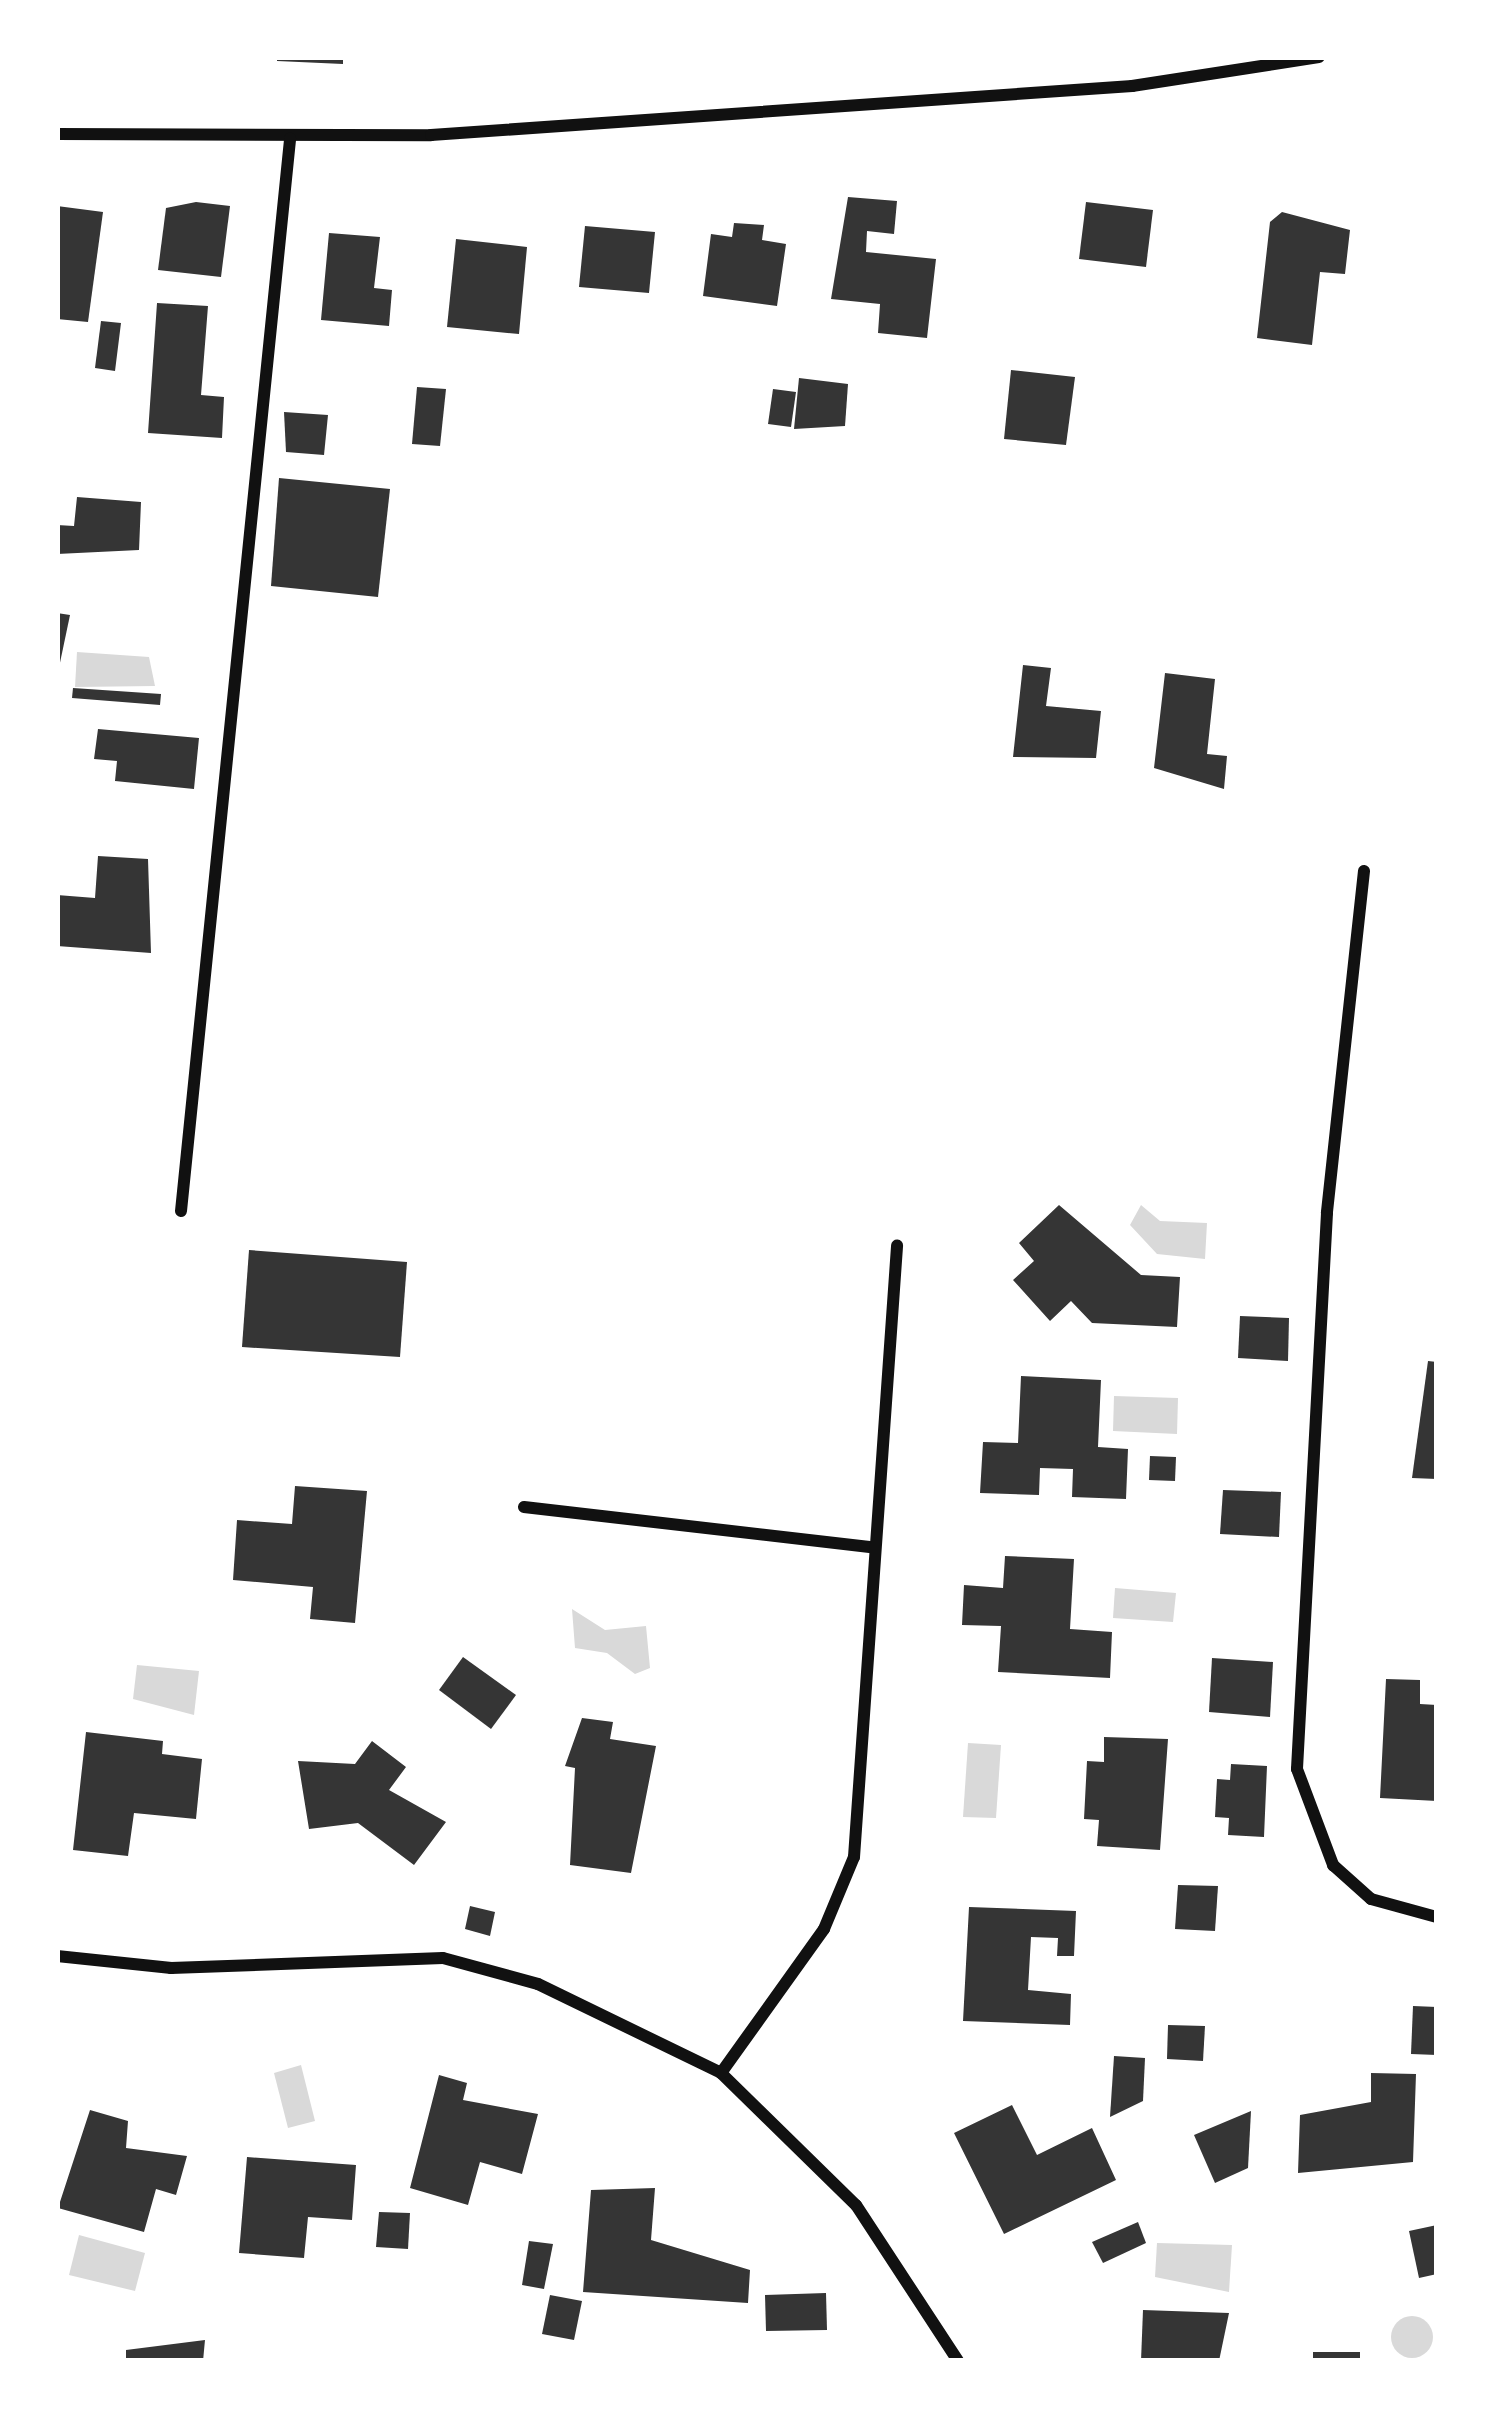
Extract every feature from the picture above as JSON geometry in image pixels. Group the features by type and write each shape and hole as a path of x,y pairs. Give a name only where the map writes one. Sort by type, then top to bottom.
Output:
{"street":[{"path":"57,134 290,139 1132,86 1319,57"},
{"path":"181,1211 290,139"},
{"path":"1364,871 1327,1213 1297,1769 1334,1864 1371,1899 1437,1917"},
{"path":"721,2073 824,1929 854,1856 872,1547 897,1246"},
{"path":"524,1508 872,1547"},
{"path":"57,1956 171,1968 443,1958 538,1984 721,2073 856,2205 958,2361"}],"shaded area":[{"path":"77,652 149,657 155,686 75,687"},
{"path":"1141,1205 1160,1221 1207,1223 1205,1259 1157,1254 1130,1225"},
{"path":"1114,1396 1178,1398 1177,1434 1113,1431"},
{"path":"1115,1588 1176,1593 1173,1622 1113,1618"},
{"path":"572,1609 605,1630 646,1626 650,1668 635,1674 607,1653 575,1648"},
{"path":"137,1665 199,1671 194,1715 133,1699"},
{"path":"968,1743 1001,1745 996,1818 963,1817"},
{"path":"301,2065 315,2121 288,2128 274,2073"},
{"path":"79,2235 145,2253 135,2291 69,2275"},
{"path":"1157,2243 1232,2245 1229,2292 1155,2277"},
{"path":"1412,2316 1427,2322 1433,2337 1427,2352 1412,2358 1397,2352 1391,2337 1397,2322"}],"building":[{"path":"277,57 343,57 343,64 277,61"},
{"path":"848,197 897,201 894,234 867,231 866,252 936,259 927,338 878,333 880,304 831,299"},
{"path":"196,202 230,206 221,277 158,270 166,208"},
{"path":"1086,202 1153,210 1146,267 1079,259"},
{"path":"57,206 103,212 88,322 57,319"},
{"path":"1282,212 1350,230 1345,274 1320,272 1312,345 1257,338 1270,222"},
{"path":"734,223 764,225 762,240 786,244 777,306 703,296 711,234 732,237"},
{"path":"585,226 655,232 649,293 579,287"},
{"path":"329,233 380,237 374,288 392,290 389,326 321,320"},
{"path":"456,239 527,247 519,334 447,327"},
{"path":"157,303 208,306 201,395 224,397 222,438 148,433"},
{"path":"101,321 121,323 115,371 95,368"},
{"path":"1011,370 1075,377 1066,445 1004,439"},
{"path":"799,378 848,384 845,426 794,429"},
{"path":"417,387 446,389 440,446 412,444"},
{"path":"773,389 796,392 791,427 768,424"},
{"path":"284,412 328,415 324,455 286,452"},
{"path":"279,478 390,489 378,597 271,586"},
{"path":"77,497 141,502 139,550 57,554 57,525 74,526"},
{"path":"57,613 70,615 57,677"},
{"path":"1023,665 1051,668 1046,706 1101,711 1096,758 1013,757"},
{"path":"1165,673 1215,679 1207,754 1227,756 1224,789 1154,768"},
{"path":"73,688 161,694 160,705 72,698"},
{"path":"98,729 199,738 194,789 115,781 117,761 94,759"},
{"path":"98,856 148,859 151,953 57,946 57,895 95,898"},
{"path":"1059,1205 1141,1275 1180,1277 1177,1327 1092,1323 1071,1301 1050,1321 1013,1280 1034,1261 1019,1243"},
{"path":"249,1250 407,1262 400,1357 242,1347"},
{"path":"1240,1316 1289,1318 1288,1361 1238,1358"},
{"path":"1428,1361 1437,1362 1437,1479 1412,1478"},
{"path":"1021,1376 1101,1380 1098,1447 1128,1449 1126,1499 1072,1497 1073,1469 1040,1468 1039,1495 980,1493 983,1442 1018,1443"},
{"path":"1150,1456 1176,1457 1175,1481 1149,1480"},
{"path":"295,1486 367,1491 355,1623 310,1619 313,1587 233,1580 237,1520 292,1524"},
{"path":"1223,1490 1281,1492 1279,1537 1220,1534"},
{"path":"1005,1556 1074,1559 1070,1629 1112,1632 1110,1678 998,1672 1001,1626 962,1625 964,1585 1003,1588"},
{"path":"463,1657 516,1695 491,1729 439,1690"},
{"path":"1212,1658 1273,1662 1270,1717 1209,1712"},
{"path":"1386,1679 1420,1680 1420,1704 1437,1705 1437,1801 1380,1798"},
{"path":"582,1718 613,1722 610,1739 656,1746 631,1873 570,1865 575,1768 565,1766"},
{"path":"86,1732 163,1741 162,1754 202,1759 196,1819 134,1813 128,1856 73,1850"},
{"path":"1104,1737 1168,1739 1160,1850 1097,1846 1099,1820 1084,1819 1087,1761 1104,1762"},
{"path":"372,1741 406,1767 389,1790 446,1822 414,1865 358,1823 309,1829 298,1761 355,1764"},
{"path":"1231,1764 1267,1766 1264,1837 1228,1835 1229,1818 1215,1817 1217,1779 1230,1780"},
{"path":"1178,1885 1218,1886 1215,1931 1175,1929"},
{"path":"470,1906 495,1912 490,1936 465,1929"},
{"path":"969,1907 1076,1911 1074,1956 1057,1956 1058,1938 1031,1937 1028,1990 1071,1994 1070,2025 963,2021"},
{"path":"1413,2006 1437,2007 1437,2055 1411,2054"},
{"path":"1168,2025 1205,2026 1203,2061 1167,2059"},
{"path":"1114,2056 1145,2058 1143,2101 1110,2117"},
{"path":"1371,2073 1416,2074 1413,2162 1298,2173 1300,2115 1371,2102"},
{"path":"439,2075 467,2083 463,2100 538,2114 522,2174 480,2162 468,2205 410,2188"},
{"path":"1012,2105 1037,2155 1092,2128 1116,2180 1004,2234 954,2133"},
{"path":"90,2110 128,2121 126,2148 187,2156 176,2195 156,2189 144,2232 58,2208"},
{"path":"1251,2111 1248,2168 1215,2183 1194,2135"},
{"path":"247,2157 356,2165 352,2220 308,2217 304,2258 239,2253"},
{"path":"655,2188 651,2240 750,2270 748,2303 583,2292 591,2190"},
{"path":"379,2212 410,2213 408,2249 376,2247"},
{"path":"1138,2222 1146,2243 1103,2263 1092,2242"},
{"path":"1437,2225 1437,2274 1419,2278 1409,2231"},
{"path":"529,2241 553,2244 544,2289 522,2285"},
{"path":"826,2293 827,2330 766,2331 765,2295"},
{"path":"550,2295 582,2301 574,2340 542,2334"},
{"path":"1143,2310 1229,2313 1219,2361 1141,2361"},
{"path":"205,2340 203,2361 126,2361 126,2350"},
{"path":"1313,2352 1360,2352 1360,2361 1313,2361"}]}
